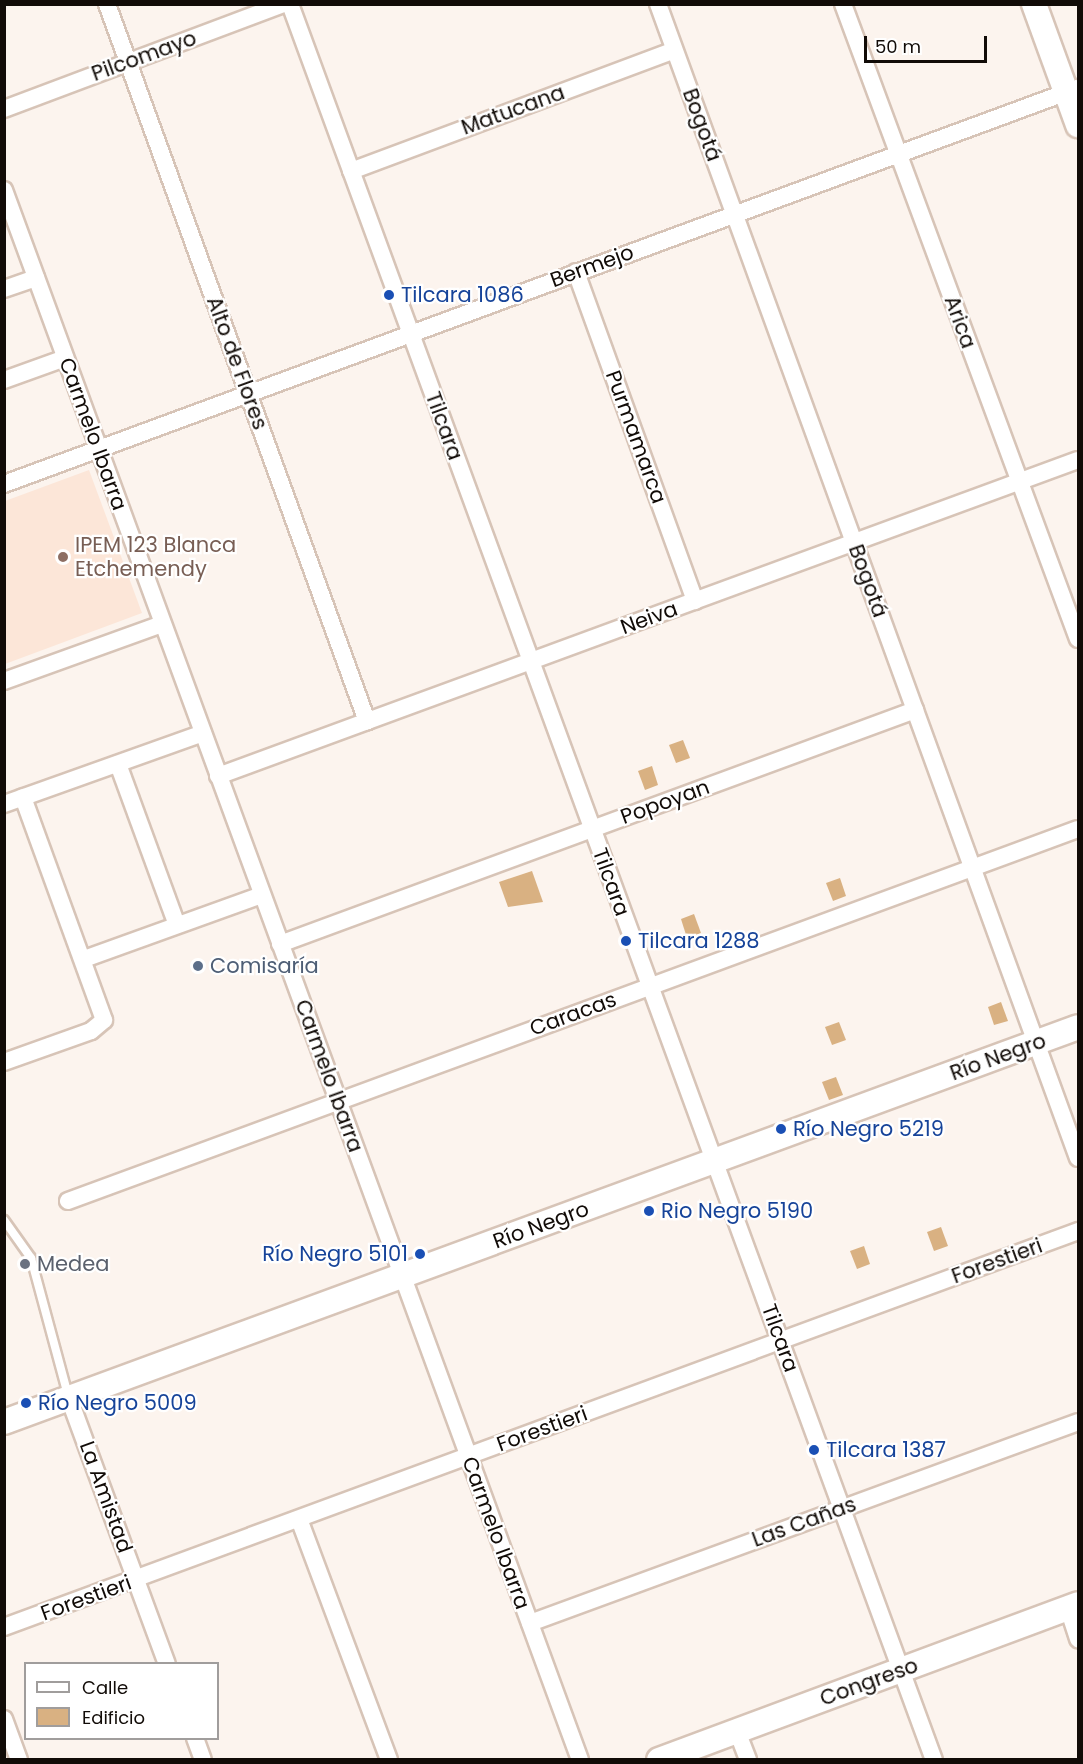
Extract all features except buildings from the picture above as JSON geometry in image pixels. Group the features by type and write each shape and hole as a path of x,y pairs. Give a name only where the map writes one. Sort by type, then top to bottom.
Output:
{"main road":[{"path":"1034,4 1072,90 1078,125"},
{"name":"Río Negro","path":"4,1422 1078,1028"},
{"name":"Congreso","path":"659,1760 1073,1606"}],"street":[{"name":"Alto de Flores","path":"108,4 367,721"},
{"name":"Pilcomayo","path":"4,109 284,4"},
{"name":"Tilcara","path":"290,4 529,662 934,1760"},
{"name":"Bogotá","path":"658,4 1078,1158"},
{"name":"Arica","path":"843,4 1078,639"},
{"name":"Matucana","path":"351,171 674,50"},
{"name":"Bermejo","path":"4,484 1072,90"},
{"name":"Carmelo Ibarra","path":"4,190 580,1760"},
{"name":"Purmamarca","path":"576,272 695,601"},
{"path":"4,289 36,278"},
{"path":"4,380 65,358"},
{"name":"Neiva","path":"218,776 1078,460"},
{"path":"4,681 162,624"},
{"name":"Popoyan","path":"280,944 915,710"},
{"path":"4,804 203,733"},
{"path":"118,764 177,926"},
{"path":"4,1062 100,1026 104,1011 22,797"},
{"name":"Caracas","path":"68,1201 337,1100 1078,829"},
{"path":"84,959 262,895"},
{"name":"Forestieri","path":"4,1628 1078,1231"},
{"name":"La Amistad","path":"69,1398 166,1662"},
{"name":"Las Cañas","path":"530,1623 1078,1422"},
{"path":"298,1519 389,1760"},
{"path":"1073,1606 1078,1639"},
{"path":"4,1719 20,1760"},
{"path":"737,1731 748,1760"},
{"path":"196,1740 203,1760"}],"lane":[{"path":"4,1220 31,1258 69,1398"}],"shaded area":[{"name":"IPEM 123 Blanca Etchemendy","path":"89,470 142,613 5,664 5,501"}],"place":[{"name":"Tilcara 1086","path":"389,295"},
{"name":"IPEM 123 Blanca Etchemendy","path":"63,557"},
{"name":"Tilcara 1288","path":"626,941"},
{"name":"Comisaría","path":"198,966"},
{"name":"Río Negro 5219","path":"781,1129"},
{"name":"Rio Negro 5190","path":"649,1211"},
{"name":"Río Negro 5101","path":"420,1254"},
{"name":"Medea","path":"25,1264"},
{"name":"Río Negro 5009","path":"26,1403"},
{"name":"Tilcara 1387","path":"814,1450"}]}
